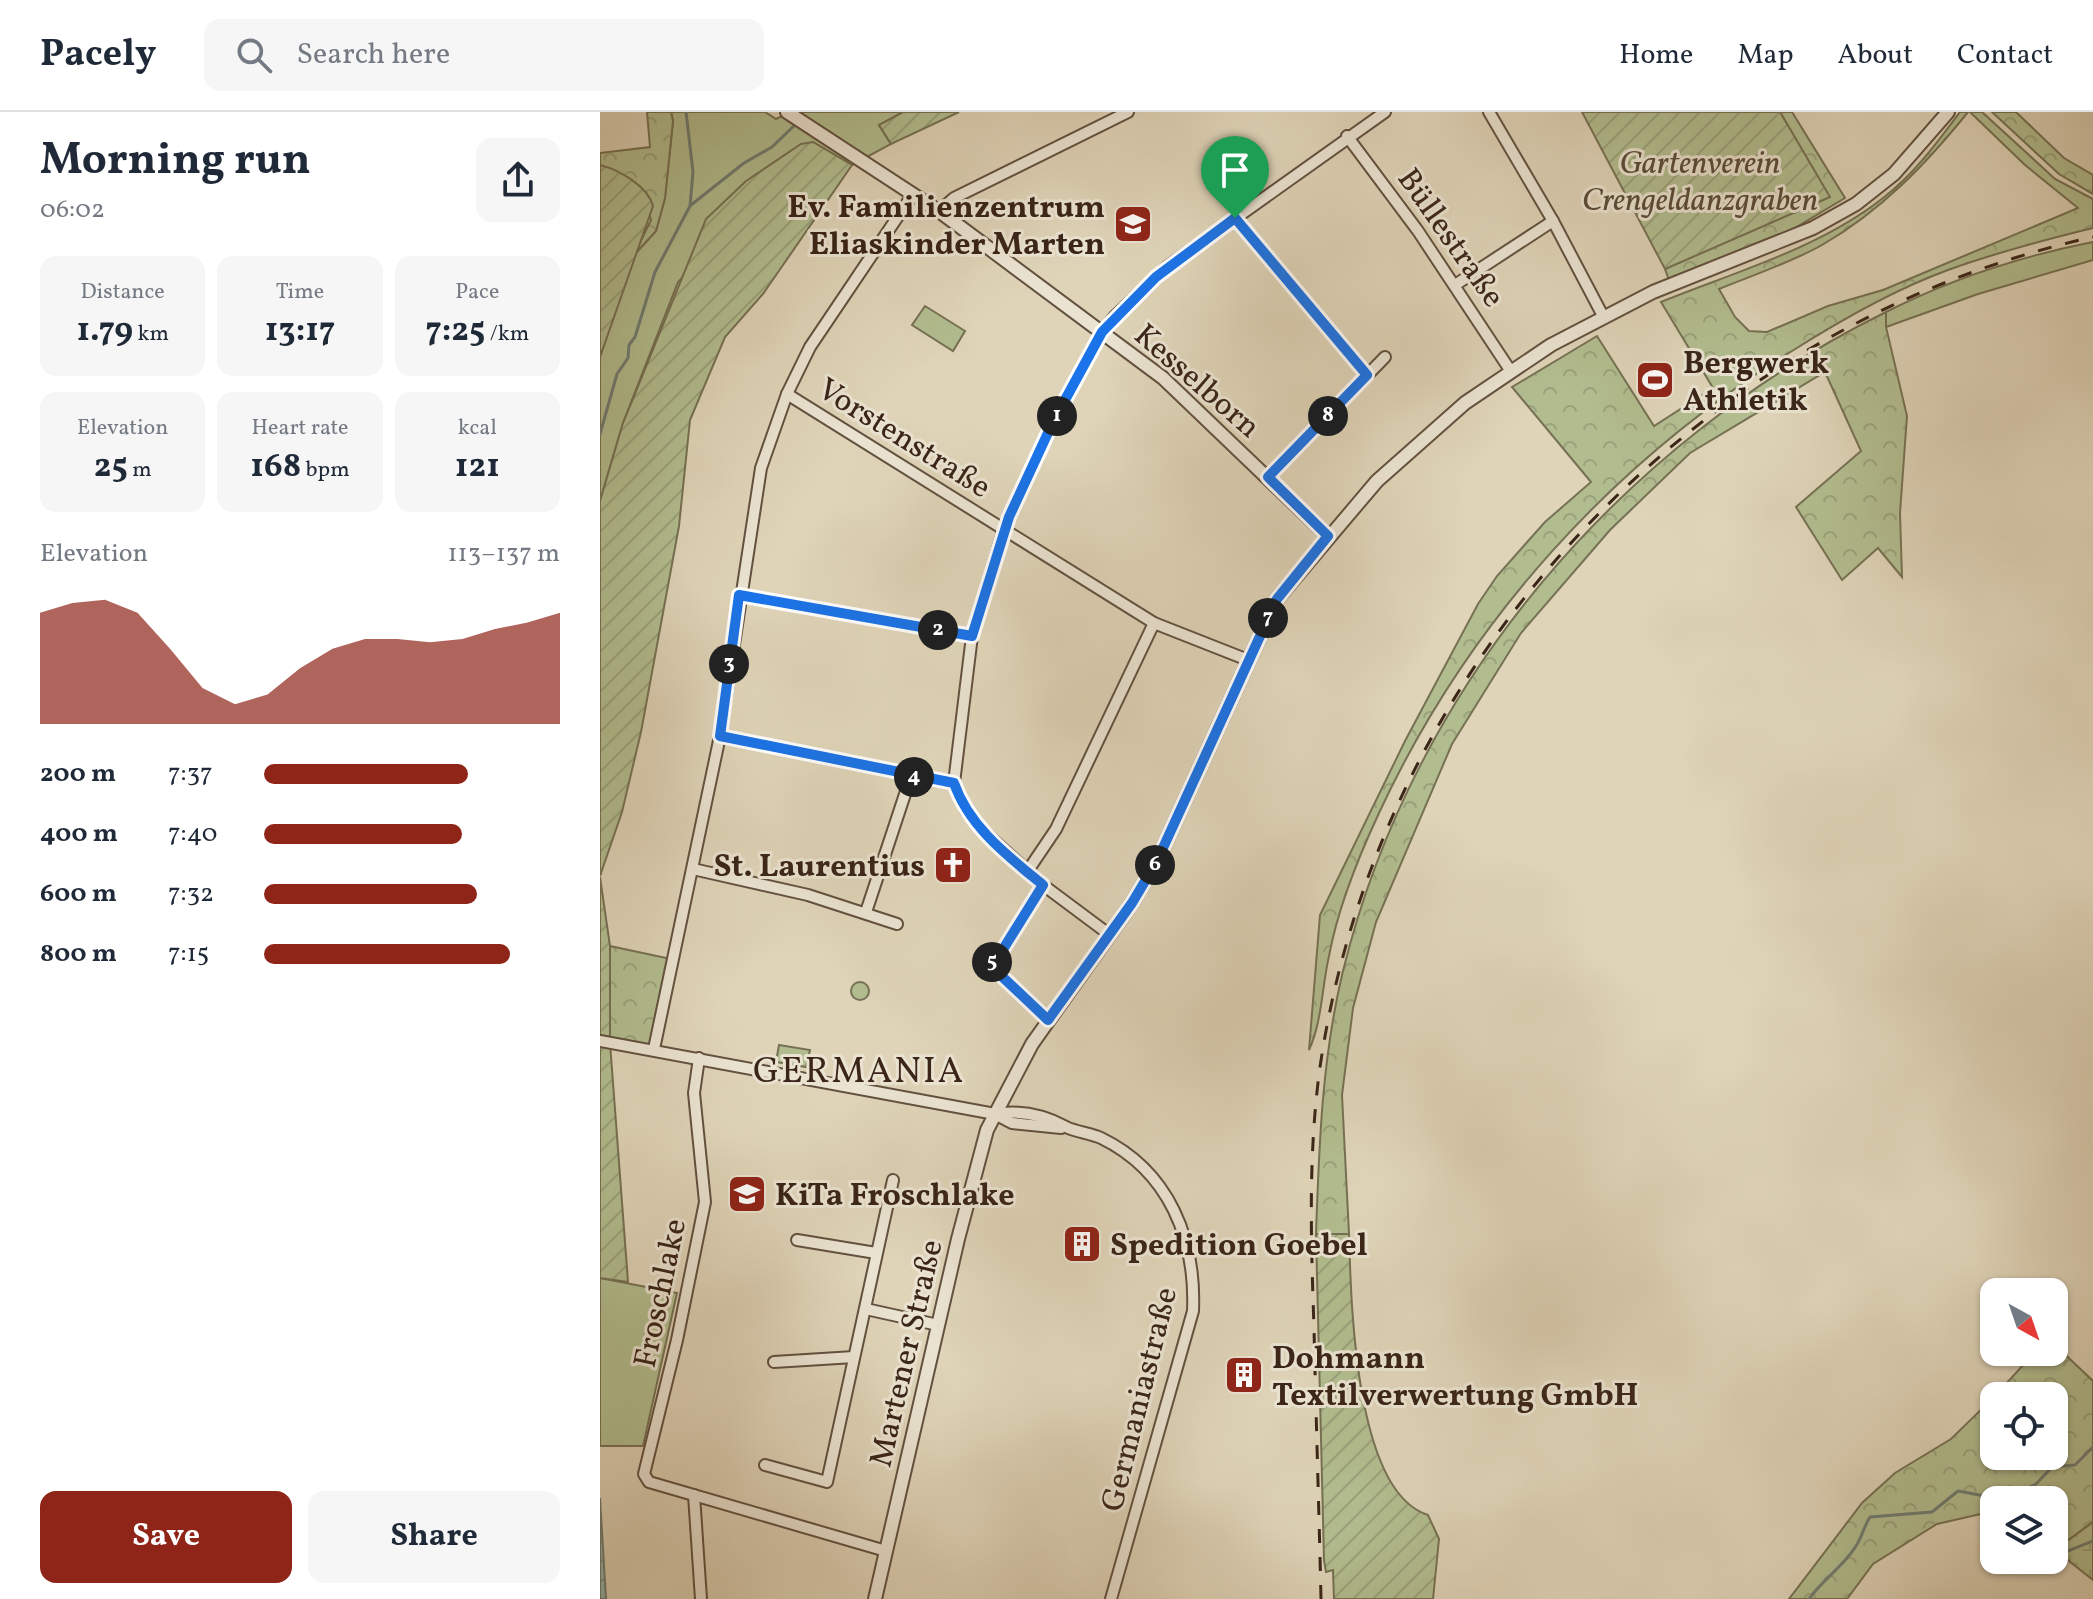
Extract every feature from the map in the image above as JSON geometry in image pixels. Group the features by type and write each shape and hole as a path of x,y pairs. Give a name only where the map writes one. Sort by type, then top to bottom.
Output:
{"street":[{"path":"939,211 954,198 1128,112"},
{"path":"1110,935 1027,872 983,831 966,810 954,783 972,636 1004,529 1053,422 1102,332 1156,277 1347,136 1385,112"},
{"path":"1489,112 1553,221 1603,316"},
{"name":"Martener Straße","path":"875,1599 977,1162 995,1114 1048,1020 1110,935 1163,849 1277,599 1328,536 1416,444 1510,370 1603,316 1835,217 1894,174 1948,112"},
{"name":"Kesselborn","path":"792,115 939,211 1177,390 1328,536"},
{"name":"Büllestraße","path":"1347,136 1384,182 1510,370"},
{"path":"654,1049 720,736 739,595 761,468 787,394 825,323 913,194"},
{"path":"1235,218 1367,375"},
{"path":"1455,285 1553,221"},
{"path":"1268,477 1385,357"},
{"name":"Vorstenstraße","path":"787,394 1154,623 1248,660"},
{"path":"739,595 972,636"},
{"path":"1027,872 1063,816 1154,623"},
{"path":"720,736 954,783"},
{"path":"866,912 911,776"},
{"path":"693,869 808,895 897,924"},
{"path":"1043,885 992,967 1048,1020"},
{"name":"Germaniastraße","path":"600,1041 995,1114 1016,1111 1099,1138 1126,1153 1149,1173 1176,1209 1189,1245 1194,1277 1193,1311 1111,1599"},
{"name":"Froschlake","path":"699,1058 694,1093 705,1202 677,1340 644,1474 649,1482 886,1551"},
{"path":"765,1465 827,1482 893,1180"},
{"path":"797,1240 876,1253"},
{"path":"866,1309 938,1325"},
{"path":"774,1362 854,1357"},
{"path":"694,1495 701,1599"}],"green space":[{"path":"647,112 671,112 673,121 665,198 656,231 634,255 651,220 639,186 600,165 600,153 650,147"},
{"path":"671,112 765,112 776,119 790,112 903,112 879,125 891,144 852,165 813,142 678,282 623,423 600,501 600,357 634,255 656,231 665,198 673,121"},
{"path":"903,112 959,112 891,144 879,125"},
{"name":"Gartenverein Crengeldanzgraben","path":"1582,112 1780,112 1830,197 1665,269"},
{"path":"1780,112 1792,112 1845,198 1775,240 1669,280 1665,269 1829,197"},
{"path":"1960,112 1968,112 1919,168 1864,217 1810,251 1719,289 1735,317 1749,331 1767,332 1828,306 1883,290 2078,208 2025,165 1970,112 1982,112 2055,179 2093,199 2093,228 1984,258 1887,296 1829,328 1727,395 1664,443 1606,495 1552,552 1502,612 1456,675 1415,743 1379,813 1343,901 1317,1028 1309,1050 1320,915 1405,741 1478,604 1497,576 1545,522 1591,482 1512,387 1597,336 1654,426 1713,388 1661,302 1776,258 1858,216 1905,179"},
{"path":"1992,112 2016,112 2064,158 2093,175 2093,194 2059,174"},
{"path":"813,142 852,165 763,294 725,337 690,420 679,526 641,732 622,812 600,876 600,501 623,423 706,219 746,181 801,144"},
{"path":"600,165 632,180 645,192 653,206 600,357"},
{"path":"2093,242 2093,260 1978,294 1886,327 1886,312 1936,289 2013,262"},
{"path":"925,306 965,331 953,351 912,325"},
{"path":"1886,312 1886,327 1907,416 1900,513 1902,577 1878,548 1842,580 1796,507 1861,451 1825,372 1690,453 1610,530 1521,633 1452,744 1376,922 1353,1008 1342,1095 1349,1234 1316,1234 1326,1069 1343,971 1376,865 1421,764 1477,670 1542,582 1617,501 1700,429 1790,366"},
{"path":"600,877 610,946 610,1043 628,1282 600,1278"},
{"path":"610,946 671,959 654,1049 610,1043"},
{"path":"856,982 864,982 869,991 867,998 856,1000 851,995 851,987"},
{"path":"779,1045 810,1050 806,1067 776,1062"},
{"path":"1316,1234 1349,1234 1355,1345 1371,1433 1385,1471 1403,1499 1428,1515 1439,1539 1433,1599 1334,1599 1333,1570 1326,1572 1324,1560"},
{"path":"600,1278 677,1293 643,1446 600,1446"},
{"path":"2068,1357 2093,1381 2093,1522 2068,1540 2068,1486 1980,1486 1980,1514 1937,1524 1873,1564 1847,1599 1789,1599 1862,1503 1895,1473 1951,1439 1980,1411 1980,1470 2068,1470 2068,1382 2008,1382 2022,1366 2068,1366"},
{"path":"2093,1522 2093,1580 2068,1560 2068,1540"}],"water":[{"path":"600,1498 606,1599 600,1599"}],"waterway":[{"path":"600,434 617,374 628,358 629,345 635,337 655,272 690,206 693,172 686,112"},
{"path":"691,205 744,163 772,147 798,122"},
{"path":"1809,1599 1851,1553 1870,1517 1932,1512 1958,1491 2006,1500 2036,1484 2052,1467 2075,1465 2093,1447"},
{"path":"2068,1551 2093,1541"}],"railway":[{"path":"1321,1599 1311,1230 1316,1100 1320,1067 1354,919 1410,779 1486,650 1580,534 1690,432 1813,347 1948,281 2093,237"}],"place":[{"name":"Ev. Familienzentrum Eliaskinder Marten","path":"1133,224"},
{"name":"Bergwerk Athletik","path":"1655,380"},
{"name":"St. Laurentius","path":"953,865"},
{"name":"KiTa Froschlake","path":"747,1194"},
{"name":"Spedition Goebel","path":"1082,1244"},
{"name":"Dohmann Textilverwertung GmbH","path":"1244,1375"}],"district":[{"name":"GERMANIA","path":"859,1069"}],"route":[{"path":"1235,218 1302,293 1367,375 1268,477 1328,536 1277,599 1157,861 1132,903 1048,1020 992,967 994,958 1043,885 983,831 966,810 954,783 720,736 739,595 972,636 1009,517 1053,422 1102,332 1167,267 1235,218"}]}
